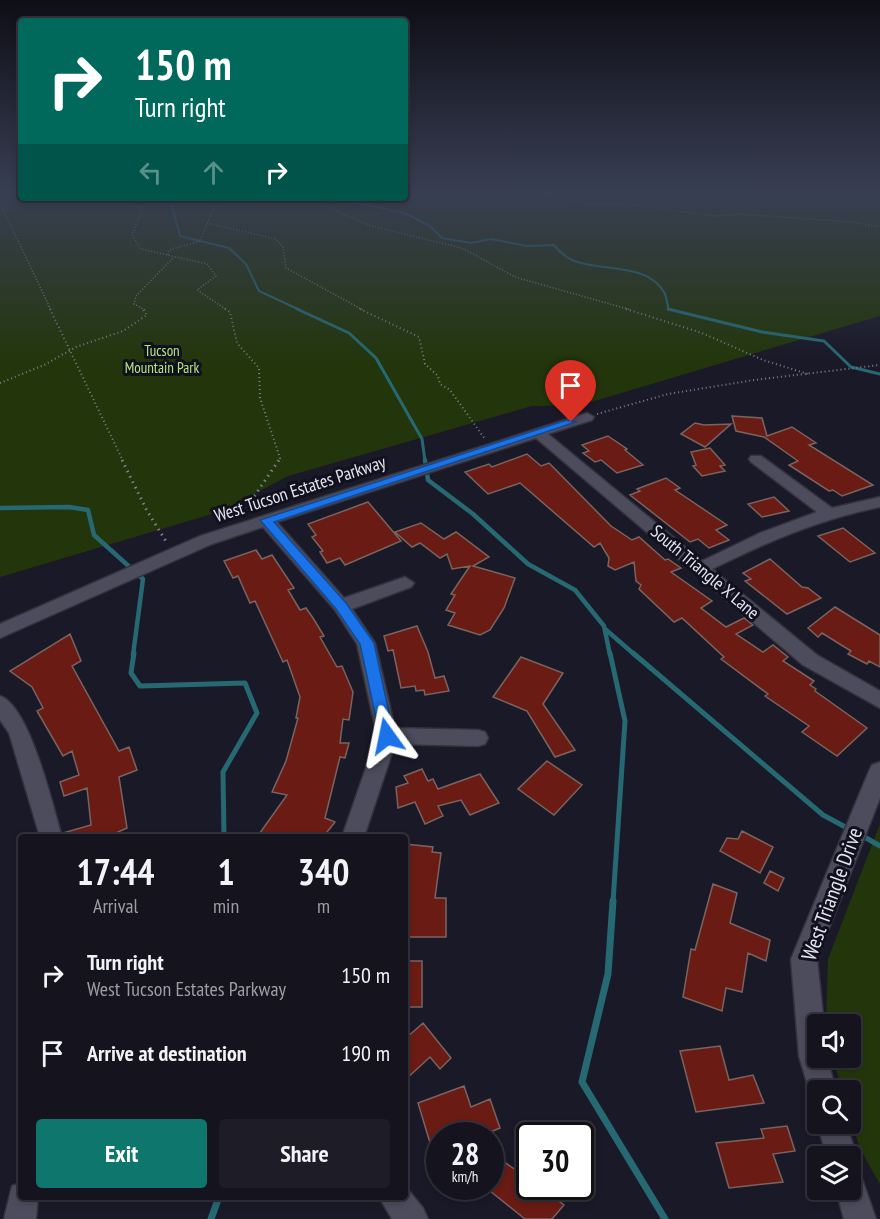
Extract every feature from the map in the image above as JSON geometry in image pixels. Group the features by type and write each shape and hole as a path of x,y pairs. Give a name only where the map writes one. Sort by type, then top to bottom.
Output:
{"street":[{"name":"West Tucson Estates Parkway","path":"0,632 206,540 587,417"},
{"name":"South Triangle X Lane","path":"538,433 810,660 880,700"},
{"path":"756,459 827,512"},
{"path":"700,568 776,530 827,512 880,502"},
{"path":"260,522 341,606 366,643 387,736 354,834"},
{"path":"341,606 405,583"},
{"path":"0,704 19,731 50,834"},
{"path":"387,736 478,738"},
{"name":"West Triangle Drive","path":"819,1080 813,1056 804,959 880,771"},
{"path":"20,1219 23,1200"},
{"path":"396,1200 412,1219"},
{"path":"854,1200 860,1219"}],"path":[{"path":"21,248 146,509 173,554"},
{"path":"140,248 207,264 216,276 197,290 230,312 237,343 260,368 260,398 280,458 251,501 260,522"},
{"path":"168,255 169,250 176,248"},
{"path":"283,248 286,268 328,289 388,325 419,337 425,364 438,376 440,384 450,390 492,448"},
{"path":"462,248 515,278 553,286 657,318 702,333 763,360 808,374"},
{"path":"0,383 44,365 70,350 123,331 142,320 147,315 146,310 134,304 136,296 175,256"},
{"path":"587,417 668,394 880,365"}],"green space":[{"name":"Tucson Mountain Park","path":"0,248 880,248 880,316 581,405 532,406 288,476 222,511 0,577"},
{"path":"880,824 880,1184 866,1160 855,1134 861,1134 861,1080 839,1080 836,1068 861,1068 861,1014 826,1014 828,959"}],"building":[{"path":"732,416 762,418 767,436 792,427 816,443 809,445 873,485 842,496 833,490 829,491 789,465 798,461 764,437 736,431"},
{"path":"695,423 731,424 705,447 681,434"},
{"path":"608,436 627,449 625,450 643,465 617,473 601,460 595,462 583,453 589,451 582,445"},
{"path":"710,448 725,465 720,466 725,471 702,476 693,466 696,465 691,452"},
{"path":"527,454 541,466 549,463 611,526 632,540 639,537 665,560 668,559 681,568 671,572 712,601 701,608 726,627 744,618 753,625 736,634 763,652 773,645 788,657 783,661 814,681 810,685 816,689 815,691 867,728 837,756 802,732 809,726 765,696 768,694 721,659 724,657 682,618 674,622 639,589 641,585 636,581 634,562 615,570 608,566 609,558 600,543 594,547 520,483 488,494 465,472 489,464 492,467"},
{"path":"666,478 680,488 675,490 727,525 716,530 729,540 709,548 698,539 690,542 630,495 640,491 637,489"},
{"path":"774,497 789,511 762,517 748,504"},
{"path":"368,502 401,541 345,565 340,558 327,563 320,552 323,551 312,537 316,535 308,524"},
{"path":"421,523 444,539 456,532 489,557 473,566 515,578 504,608 490,630 480,635 448,625 455,613 446,610 455,595 451,594 470,566 452,569 447,554 440,558 420,543 412,547 395,532"},
{"path":"843,528 875,553 850,562 818,536"},
{"path":"256,550 262,559 272,555 294,588 288,590 300,610 306,608 313,618 324,636 320,637 337,667 342,666 353,692 349,720 343,719 340,743 349,743 345,758 340,757 325,818 335,822 325,834 259,834 287,795 272,792 286,761 298,718 296,718 300,697 287,660 283,662 255,601 250,603 238,576 233,578 224,561"},
{"path":"770,559 802,587 808,588 821,598 787,614 745,581 751,579 743,573"},
{"path":"835,607 880,635 880,667 869,661 867,664 848,654 851,651 822,633 818,637 808,628"},
{"path":"417,626 428,652 435,678 444,676 449,691 425,695 424,690 416,691 415,686 401,688 393,650 388,651 384,636"},
{"path":"70,634 81,661 72,666 119,751 129,747 137,770 119,777 127,828 118,832 118,834 63,834 91,825 87,788 64,796 60,782 79,775 72,751 63,756 37,711 43,708 32,687 10,671"},
{"path":"521,657 563,673 543,704 575,750 555,757 527,711 493,697"},
{"path":"547,761 582,785 554,815 518,789"},
{"path":"422,769 428,781 433,779 438,789 480,774 499,803 470,815 461,800 438,806 443,816 425,824 415,802 398,808 396,787 408,783 404,776"},
{"path":"742,831 773,847 760,873 720,851 727,838 738,839"},
{"path":"408,844 433,847 432,852 441,853 435,898 446,898 446,937 408,937"},
{"path":"770,871 784,878 778,891 764,883"},
{"path":"713,884 737,893 730,923 770,940 766,961 748,953 742,992 726,988 722,1011 683,997 691,949 695,950"},
{"path":"408,961 422,961 422,1007 408,1007"},
{"path":"423,1023 451,1058 440,1069 430,1057 408,1077 408,1036"},
{"path":"720,1046 729,1080 753,1075 764,1103 696,1112 680,1051"},
{"path":"464,1086 471,1107 490,1099 498,1122 426,1122 426,1130 418,1103"},
{"path":"787,1126 795,1151 773,1154 783,1182 729,1188 716,1143 764,1138 761,1129"},
{"path":"504,1162 516,1170 516,1200 557,1200 564,1205 552,1219 525,1219 501,1200 504,1200"}],"waterway":[{"path":"229,248 246,264 259,291 300,310"},
{"path":"557,248 562,254 583,264 622,269 646,276 664,292 669,309"},
{"path":"297,309 349,333 376,358 422,439 425,461"},
{"path":"669,309 762,332 824,341 851,367 880,374"},
{"path":"425,460 428,480 473,514 528,564 575,590 604,626 610,655"},
{"path":"0,508 69,507 88,510 94,535 143,579 133,655"},
{"path":"605,629 635,655"},
{"path":"134,653 131,673 140,686 245,683 257,713 223,772 224,834"},
{"path":"610,653 625,721 613,902"},
{"path":"633,653 823,815 851,830"},
{"path":"861,835 880,846"},
{"path":"613,901 608,974 582,1082 665,1219"},
{"path":"211,1219 218,1200"}],"route":[{"path":"387,736 366,643 341,606 266,520 571,422"}]}
